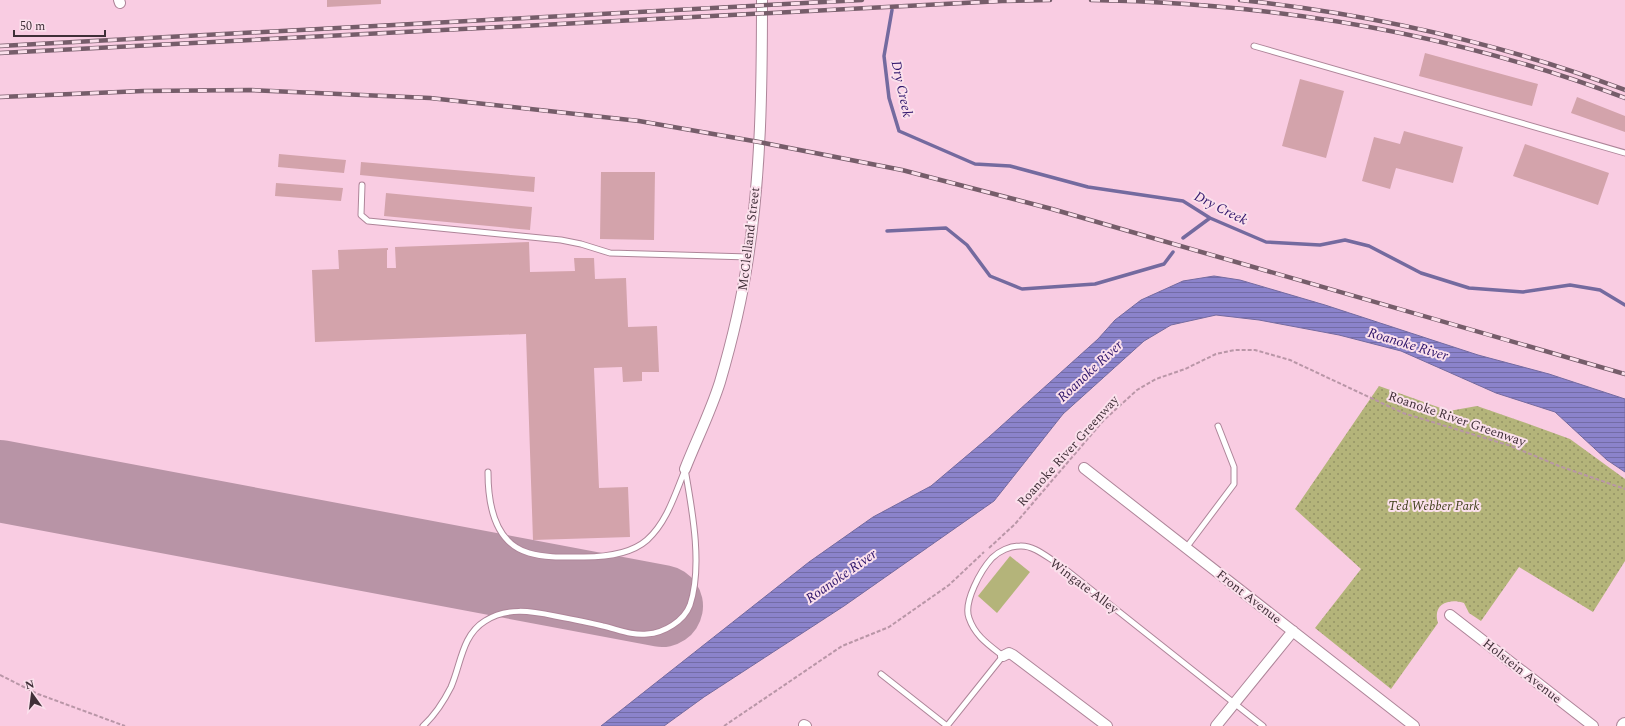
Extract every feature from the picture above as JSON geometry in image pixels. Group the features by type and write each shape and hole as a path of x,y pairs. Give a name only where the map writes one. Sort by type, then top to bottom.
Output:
{"street":[{"name":"McClelland Street","path":"685,469 719,383 741,299 748,257 758,166 761,103 762,0"},
{"name":"Front Avenue","path":"1084,468 1414,726"},
{"name":"Holstein Avenue","path":"1450,615 1593,726"},
{"path":"1216,726 1293,631"},
{"path":"1003,656 1008,653 1013,655 1107,726"}],"lane":[{"path":"1254,46 1625,153"},
{"path":"362,185 361,216 368,221 561,240 581,244 610,253 748,257"},
{"path":"1186,548 1234,484 1234,467 1218,426"},
{"path":"488,472 490,504 495,523 509,541 528,553 562,557 597,557 616,554 635,548 647,540 657,530 664,518 685,469"},
{"path":"423,726 437,711 445,699 452,685 462,652 475,629 484,621 497,615 520,610 531,611 586,621 635,634 659,632 676,623 689,606 695,572 691,505 685,469"},
{"name":"Wingate Alley","path":"1003,656 982,640 972,627 968,617 967,606 969,596 987,565 1001,551 1011,547 1030,547 1060,565 1263,726"},
{"path":"881,674 947,726 1003,656"}],"path":[{"name":"Roanoke River Greenway","path":"724,726 842,646 889,627 949,585 1015,524 1117,407 1137,390 1156,379 1185,369 1216,354 1235,350 1255,350 1290,360 1403,413 1511,446 1559,466 1625,489"},
{"path":"0,676 38,694 124,726"}],"green space":[{"name":"Ted Webber Park","path":"1379,386 1449,411 1477,406 1570,439 1625,479 1625,561 1593,612 1519,567 1481,621 1469,613 1464,603 1453,601 1443,604 1437,611 1438,623 1391,689 1315,628 1361,569 1295,509"},
{"path":"1010,556 1030,572 997,613 978,596"}],"water":[{"name":"Roanoke River","path":"1214,276 1240,280 1325,305 1478,355 1549,374 1625,399 1625,472 1607,460 1555,412 1496,393 1401,351 1339,335 1259,320 1216,315 1171,325 1144,341 1063,414 994,501 844,606 704,697 664,726 601,726 809,562 873,517 931,486 989,437 1098,339 1115,320 1141,300 1183,281"}],"building":[{"path":"327,0 381,0 381,4 327,7"},
{"path":"1425,53 1538,84 1532,106 1419,76"},
{"path":"1300,79 1344,91 1326,158 1282,146"},
{"path":"1577,97 1625,116 1625,132 1571,113"},
{"path":"1404,131 1463,147 1453,183 1396,168 1390,189 1362,181 1374,137 1400,144"},
{"path":"1525,144 1609,173 1598,205 1513,176"},
{"path":"279,154 346,160 344,173 278,167"},
{"path":"361,162 535,177 534,192 360,175"},
{"path":"601,172 655,172 654,240 600,239"},
{"path":"276,183 343,188 341,201 275,196"},
{"path":"386,193 532,207 530,230 384,216"},
{"path":"529,242 530,272 575,271 574,258 594,258 595,279 626,278 628,327 657,326 659,372 642,372 642,381 623,382 622,367 594,368 599,488 628,487 630,537 533,540 526,334 315,342 312,270 339,269 338,250 388,248 387,268 396,268 395,247"}],"waterway":[{"name":"Dry Creek","path":"892,10 884,56 889,98 899,131 975,164 1010,166 1088,187 1183,201 1210,218 1266,242 1320,245 1345,240 1369,246 1421,273 1469,288 1523,292 1570,285 1600,290 1625,305"},
{"path":"1183,238 1210,218"},
{"path":"887,231 946,228 967,245 990,276 1022,289 1095,284 1164,264 1173,252"}],"runway":[{"path":"0,481 662,606"}],"railway":[{"path":"0,46 862,0"},
{"path":"0,53 1002,1 1050,0"},
{"path":"1091,0 1159,2 1227,7 1295,15 1362,26 1429,39 1495,56 1560,75 1625,98"},
{"path":"1240,0 1338,13 1435,33 1531,58 1625,90"},
{"path":"0,97 143,91 251,90 430,98 639,121 759,142 902,170 1052,209 1625,374"}]}
